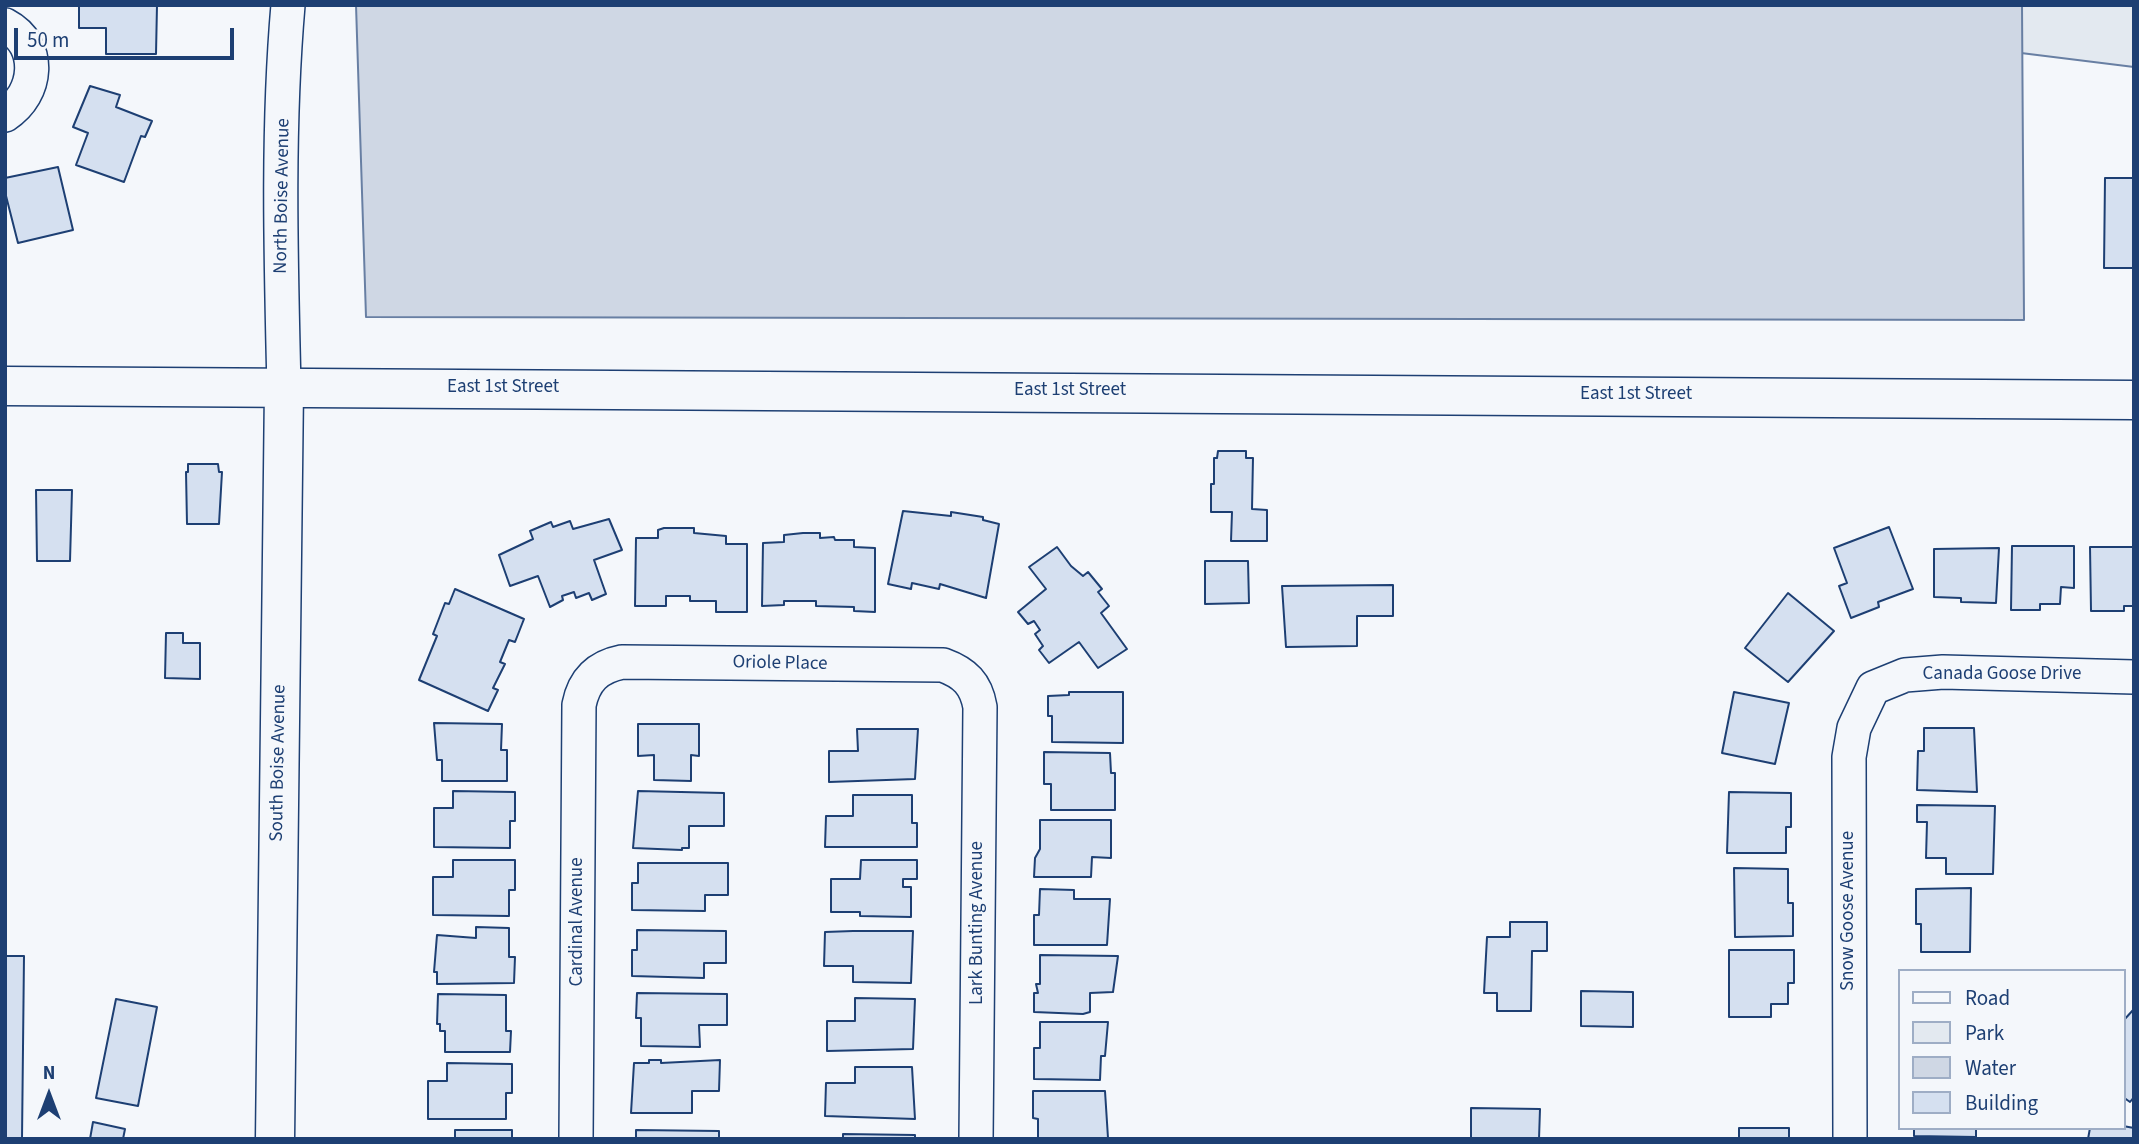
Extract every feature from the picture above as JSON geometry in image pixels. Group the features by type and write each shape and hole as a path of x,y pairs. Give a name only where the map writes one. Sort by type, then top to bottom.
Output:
{"main road":[{"name":"East 1st Street","path":"5,386 2134,400"},
{"name":"South Boise Avenue","path":"275,1139 284,388"}],"street":[{"name":"North Boise Avenue","path":"284,388 281,280 288,5"},
{"path":"5,24 24,41 33,68 26,96 5,115"},
{"name":"Oriole Place","path":"579,705 582,689 593,673 609,664 622,662 943,665 959,670 971,681 980,707"},
{"name":"Canada Goose Drive","path":"1873,688 1905,675 1943,672 2134,677"},
{"name":"Snow Goose Avenue","path":"1850,1139 1849,757 1854,728 1873,688"},
{"name":"Cardinal Avenue","path":"576,1139 579,705"},
{"name":"Lark Bunting Avenue","path":"976,1139 980,707"}],"green space":[{"path":"2022,5 2134,5 2134,67 2021,53"}],"water":[{"path":"356,5 2022,5 2024,320 366,317"}],"building":[{"path":"79,5 157,5 156,54 106,54 106,28 79,28"},
{"path":"90,86 120,95 116,107 152,121 145,137 141,136 124,182 76,165 88,133 73,127"},
{"path":"58,167 73,230 18,243 5,192 5,178"},
{"path":"2105,178 2134,178 2134,268 2104,268"},
{"path":"1218,451 1246,451 1246,458 1253,458 1252,509 1267,510 1267,541 1231,541 1232,512 1211,512 1211,484 1214,484 1214,458 1217,458"},
{"path":"188,464 218,464 219,472 222,472 219,524 187,524"},
{"path":"36,490 72,490 70,561 37,561"},
{"path":"903,511 951,516 951,512 983,517 983,520 999,524 986,598 940,584 939,589 912,583 911,589 888,584"},
{"path":"609,519 622,550 594,560 606,594 592,600 589,593 576,598 574,592 562,596 563,600 550,607 538,576 510,586 499,555 533,539 530,531 551,522 553,527 570,521 573,529"},
{"path":"1889,527 1913,589 1878,602 1879,607 1851,618 1839,586 1847,583 1834,548"},
{"path":"694,528 694,533 726,536 726,544 747,544 747,612 716,612 716,601 690,601 690,596 666,596 666,606 635,606 636,538 658,538 658,530"},
{"path":"820,533 820,538 854,540 854,547 875,548 875,612 854,611 854,607 816,606 816,601 784,601 784,605 762,606 763,543 784,542 784,535"},
{"path":"2012,546 2074,546 2074,588 2061,587 2060,604 2040,604 2040,610 2011,610"},
{"path":"1057,547 1071,566 1083,576 1088,572 1102,589 1098,592 1109,606 1101,613 1127,649 1098,668 1079,642 1049,663 1039,650 1043,646 1035,634 1040,630 1034,621 1028,624 1018,612 1046,589 1029,567"},
{"path":"2090,547 2134,547 2134,606 2124,606 2124,611 2091,611"},
{"path":"1999,548 1996,603 1961,602 1961,598 1934,597 1934,549"},
{"path":"1205,561 1248,561 1249,603 1205,604"},
{"path":"1393,585 1393,616 1357,616 1357,646 1286,647 1282,586"},
{"path":"455,589 524,619 515,642 509,640 500,662 505,664 493,688 498,690 488,711 419,680 437,636 433,634 445,603 449,604"},
{"path":"1788,593 1834,631 1788,682 1745,648"},
{"path":"166,633 183,633 183,643 200,643 200,679 165,678"},
{"path":"1069,692 1123,692 1123,743 1052,742 1052,716 1048,716 1048,696 1069,695"},
{"path":"1734,692 1789,703 1775,764 1722,753"},
{"path":"434,723 502,724 501,750 507,750 507,781 442,781 442,760 437,760"},
{"path":"638,724 699,724 699,756 691,755 691,781 654,780 654,755 638,756"},
{"path":"1924,728 1974,728 1977,792 1917,790 1918,751 1924,751"},
{"path":"857,729 918,729 915,779 829,782 829,751 858,751"},
{"path":"1044,752 1110,753 1111,773 1115,773 1115,810 1051,810 1051,784 1044,784"},
{"path":"453,791 515,792 515,821 510,821 510,848 434,847 434,808 453,808"},
{"path":"638,791 724,793 724,826 689,826 689,848 682,850 633,848"},
{"path":"1729,792 1791,793 1791,827 1786,827 1786,853 1727,853"},
{"path":"853,795 912,795 912,823 917,823 917,847 825,847 826,816 853,816"},
{"path":"1917,805 1995,806 1993,874 1946,874 1946,858 1926,858 1927,822 1917,822"},
{"path":"1040,820 1111,820 1111,858 1092,857 1091,877 1034,877 1035,858 1040,849"},
{"path":"453,860 515,860 515,890 509,890 509,916 433,915 433,877 453,877"},
{"path":"861,860 917,860 917,879 903,879 903,887 911,887 911,917 860,916 860,912 831,912 831,879 860,879"},
{"path":"638,863 728,863 728,895 705,895 705,911 632,910 632,883 638,883"},
{"path":"1734,868 1788,869 1788,903 1793,903 1793,936 1735,937"},
{"path":"1971,888 1970,952 1921,952 1921,924 1916,924 1916,889"},
{"path":"1040,889 1074,890 1074,899 1110,899 1107,945 1034,945 1034,915 1039,915"},
{"path":"1510,922 1547,922 1547,951 1532,951 1531,1011 1497,1011 1497,993 1484,993 1487,937 1510,937"},
{"path":"476,927 509,928 509,957 515,957 514,983 437,984 437,972 434,972 437,935 476,938"},
{"path":"637,930 726,931 726,963 704,963 704,978 632,976 632,950 637,950"},
{"path":"913,931 911,983 853,982 853,966 824,966 825,932"},
{"path":"1729,950 1794,950 1794,983 1788,983 1788,1004 1771,1004 1771,1017 1729,1017"},
{"path":"1040,955 1118,956 1113,992 1090,993 1090,1012 1083,1014 1034,1012 1034,993 1038,993 1036,984 1040,984"},
{"path":"5,956 24,956 22,1139 5,1139"},
{"path":"1581,991 1633,992 1633,1027 1581,1026"},
{"path":"637,993 727,994 727,1025 699,1025 700,1047 641,1046 641,1018 636,1018"},
{"path":"438,994 506,995 506,1031 511,1031 510,1052 445,1052 445,1031 440,1031 440,1024 437,1024"},
{"path":"855,998 915,999 913,1049 827,1051 827,1021 855,1021"},
{"path":"116,999 157,1007 138,1106 96,1098"},
{"path":"2134,1009 2134,1097 2130,1102 2125,1098 2125,1019"},
{"path":"1040,1022 1108,1022 1105,1056 1101,1056 1100,1080 1034,1079 1034,1048 1040,1048"},
{"path":"649,1060 661,1060 661,1063 720,1060 719,1091 692,1091 692,1113 631,1113 634,1063 649,1063"},
{"path":"447,1063 512,1064 512,1093 506,1093 506,1119 428,1119 428,1081 447,1081"},
{"path":"855,1067 912,1067 915,1119 825,1116 826,1083 855,1083"},
{"path":"1033,1091 1105,1091 1108,1138 1038,1139 1038,1119 1033,1118"},
{"path":"1471,1108 1540,1109 1539,1139 1471,1139"},
{"path":"93,1122 125,1129 123,1139 90,1139"},
{"path":"1739,1128 1789,1128 1789,1139 1739,1139"},
{"path":"2134,1128 2134,1139 2088,1139 2090,1130"},
{"path":"455,1130 512,1130 512,1139 455,1139"},
{"path":"636,1130 719,1131 719,1139 636,1139"},
{"path":"1914,1130 1976,1130 1976,1137 1914,1136"},
{"path":"843,1134 915,1135 915,1139 843,1139"}]}
